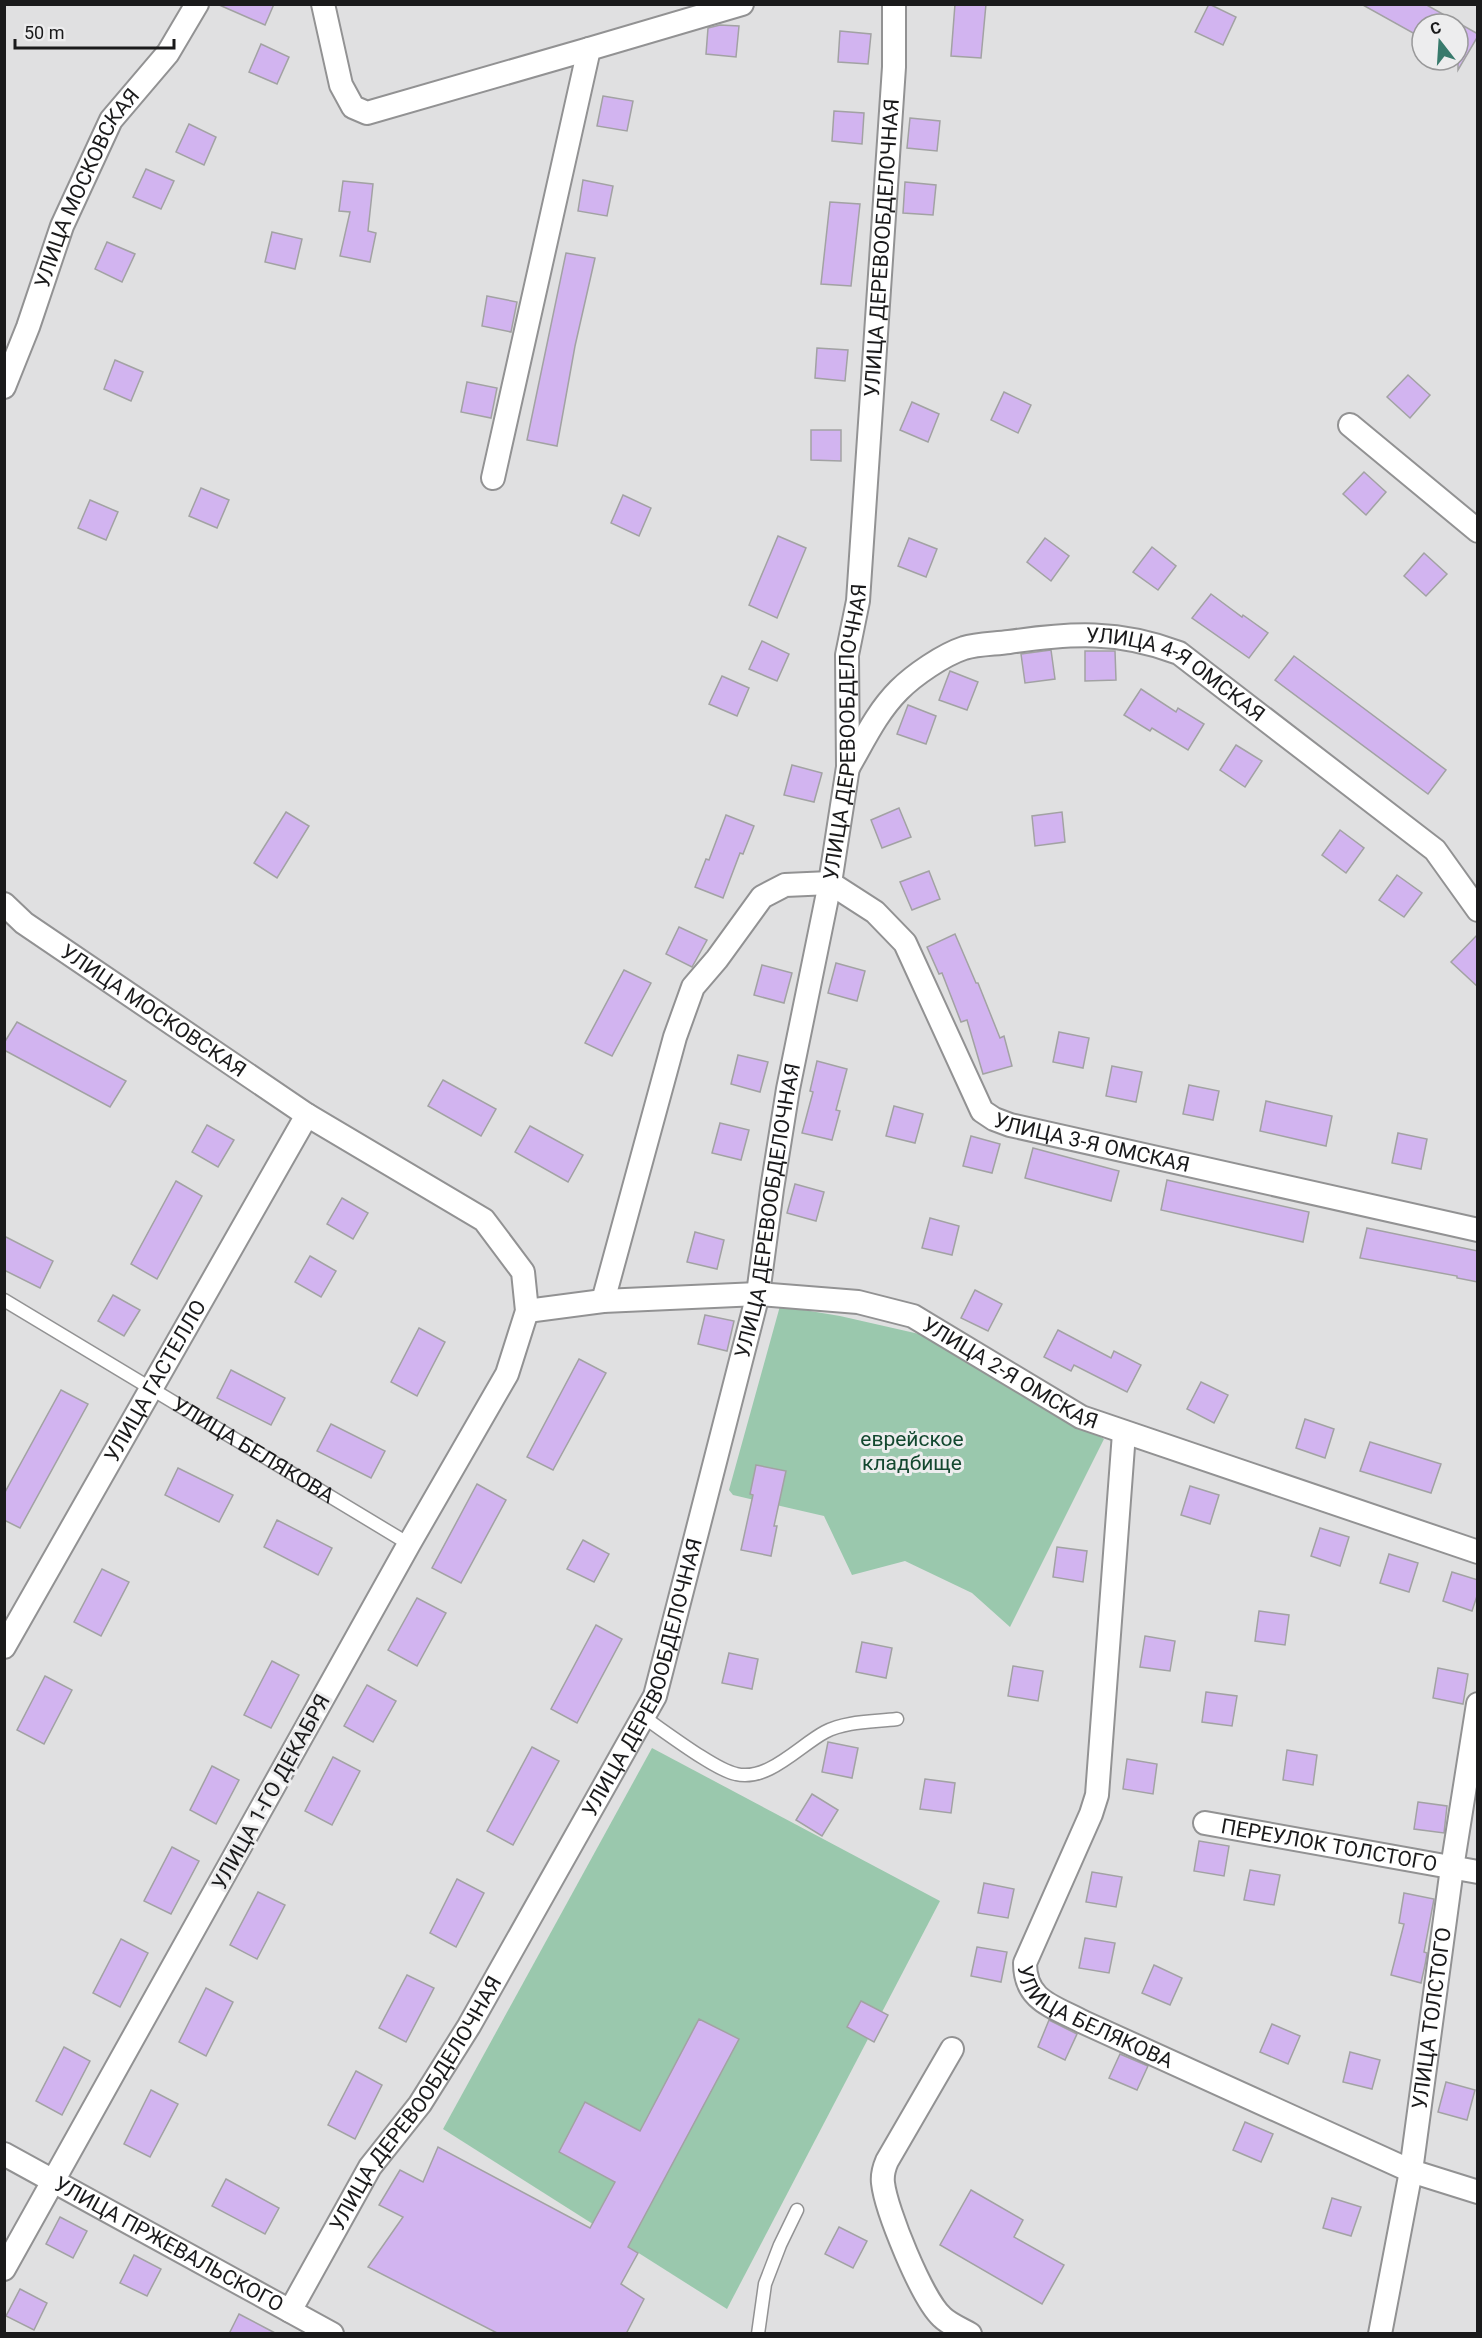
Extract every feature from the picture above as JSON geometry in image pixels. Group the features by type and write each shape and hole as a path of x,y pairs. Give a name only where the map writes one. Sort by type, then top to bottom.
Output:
{"street":[{"name":"УЛИЦА МОСКОВСКАЯ","path":"4,387 28,327 62,226 111,120 168,53 197,4"},
{"path":"323,4 341,85 353,107 367,113 742,4"},
{"name":"УЛИЦА ДЕРЕВООБДЕЛОЧНАЯ","path":"290,2311 370,2167 420,2104 469,2026 655,1696 758,1294 788,1089 830,883 848,767 847,655 858,601 894,67 894,4"},
{"path":"493,478 589,49"},
{"path":"1350,425 1478,531"},
{"name":"УЛИЦА 4-Я ОМСКАЯ","path":"848,767 878,715 899,690 927,668 963,649 1044,637 1088,634 1123,636 1153,643 1179,653 1435,850 1478,910"},
{"path":"603,1301 672,1049 693,987 717,959 762,897 785,885 830,883"},
{"name":"УЛИЦА 3-Я ОМСКАЯ","path":"830,883 875,912 905,943 982,1111 994,1119 1010,1125 1478,1230"},
{"name":"УЛИЦА МОСКОВСКАЯ","path":"4,904 24,924 307,1115 484,1220 523,1272 527,1311"},
{"name":"УЛИЦА ГАСТЕЛЛО","path":"4,1647 307,1115"},
{"name":"УЛИЦА 2-Я ОМСКАЯ","path":"527,1311 603,1301 758,1294 858,1302 913,1316 1081,1418 1478,1552"},
{"name":"УЛИЦА 1-ГО ДЕКАБРЯ","path":"4,2269 409,1544 507,1374 527,1311"},
{"name":"УЛИЦА БЕЛЯКОВА","path":"1124,1433 1097,1795 1091,1814 1025,1962 1025,1979 1035,1996 1083,2022 1411,2171 1478,2192"},
{"name":"УЛИЦА ТОЛСТОГО","path":"1380,2334 1411,2171 1452,1868 1478,1704"},
{"name":"ПЕРЕУЛОК ТОЛСТОГО","path":"1205,1824 1478,1872"},
{"path":"952,2049 887,2161 883,2172 883,2184 898,2234 919,2283 941,2317 970,2334"},
{"name":"УЛИЦА ПРЖЕВАЛЬСКОГО","path":"4,2154 290,2311 308,2328 332,2334"}],"lane":[{"name":"УЛИЦА БЕЛЯКОВА","path":"4,1300 409,1544"},
{"path":"642,1716 712,1762 736,1774 763,1771 826,1731 852,1724 897,1719"},
{"path":"758,2334 765,2284 797,2210"}],"green space":[{"name":"еврейское кладбище","path":"780,1306 840,1316 928,1336 1104,1439 1010,1627 972,1593 905,1561 852,1575 824,1516 733,1495 729,1490"},
{"path":"652,1748 940,1901 727,2309 443,2129"}],"building":[{"path":"217,4 274,4 265,25"},
{"path":"955,4 986,4 981,58 951,56"},
{"path":"1209,4 1236,17 1223,45 1195,32"},
{"path":"1361,4 1425,4 1439,12 1410,12 1410,31"},
{"path":"720,25 739,26 736,57 706,54 708,28"},
{"path":"1470,29 1478,36 1470,50"},
{"path":"840,31 871,34 868,64 838,62"},
{"path":"261,44 289,57 277,84 249,72"},
{"path":"603,96 633,101 627,131 597,126"},
{"path":"834,111 864,113 862,144 832,141"},
{"path":"910,118 940,121 937,151 907,148"},
{"path":"189,124 216,137 204,165 176,152"},
{"path":"146,169 174,181 161,209 133,197"},
{"path":"583,180 613,186 607,216 578,211"},
{"path":"343,181 373,184 368,231 376,233 370,262 340,256 350,212 339,211"},
{"path":"905,182 936,185 933,215 903,213"},
{"path":"830,202 860,204 851,286 821,284"},
{"path":"272,232 302,239 295,269 265,262"},
{"path":"107,242 135,254 122,282 95,269"},
{"path":"566,253 595,258 575,346 557,446 527,440"},
{"path":"487,296 517,302 511,332 482,326"},
{"path":"817,348 848,350 845,381 815,378"},
{"path":"115,360 143,372 131,401 104,389"},
{"path":"1408,375 1430,395 1410,418 1387,397"},
{"path":"467,382 497,388 491,418 461,412"},
{"path":"1004,392 1031,405 1018,433 991,420"},
{"path":"912,402 939,414 928,442 900,430"},
{"path":"811,430 841,430 841,461 811,460"},
{"path":"1364,472 1386,492 1366,515 1343,494"},
{"path":"201,488 229,500 217,528 189,516"},
{"path":"623,495 651,508 639,536 611,523"},
{"path":"90,500 118,512 106,540 78,528"},
{"path":"778,536 806,548 777,618 749,605"},
{"path":"909,538 937,549 926,577 898,566"},
{"path":"1045,538 1069,556 1051,581 1027,562"},
{"path":"1152,547 1176,566 1158,590 1133,572"},
{"path":"1424,553 1447,574 1426,596 1404,576"},
{"path":"1211,594 1268,633 1249,658 1192,618"},
{"path":"762,641 789,654 777,681 749,669"},
{"path":"1051,650 1055,679 1025,683 1021,654"},
{"path":"1085,651 1115,651 1116,680 1085,681"},
{"path":"1294,656 1446,770 1428,794 1275,680"},
{"path":"950,671 978,682 967,710 939,700"},
{"path":"722,676 749,688 737,716 709,704"},
{"path":"1141,689 1176,712 1178,708 1204,724 1188,750 1152,728 1150,731 1124,715"},
{"path":"908,705 936,716 926,744 897,734"},
{"path":"1236,745 1262,761 1245,787 1220,770"},
{"path":"792,765 822,773 814,802 784,795"},
{"path":"899,808 911,837 882,848 871,820"},
{"path":"286,812 309,826 277,878 254,863"},
{"path":"1062,812 1065,842 1035,846 1032,816"},
{"path":"726,815 754,826 743,854 740,853 723,898 695,887 706,859 709,860"},
{"path":"1340,830 1364,848 1346,873 1322,855"},
{"path":"929,871 940,899 912,910 900,882"},
{"path":"1397,875 1422,893 1404,917 1379,900"},
{"path":"679,927 707,940 692,967 666,954"},
{"path":"955,934 1000,1038 1004,1036 1012,1066 983,1074 967,1020 961,1022 942,973 939,974 927,947"},
{"path":"1478,934 1478,987 1451,962"},
{"path":"836,963 865,971 857,1001 828,993"},
{"path":"762,965 792,973 784,1003 754,995"},
{"path":"624,970 651,983 612,1056 585,1043"},
{"path":"17,1022 126,1081 110,1107 4,1050 4,1043"},
{"path":"1059,1032 1089,1038 1083,1068 1053,1062"},
{"path":"738,1055 768,1062 760,1092 731,1084"},
{"path":"817,1061 847,1069 836,1110 840,1111 832,1140 802,1133 813,1092 810,1091"},
{"path":"1112,1066 1142,1072 1136,1102 1106,1096"},
{"path":"443,1080 496,1109 481,1136 428,1106"},
{"path":"1189,1085 1219,1091 1213,1120 1183,1114"},
{"path":"1266,1101 1332,1116 1326,1146 1260,1131"},
{"path":"894,1106 923,1114 915,1143 886,1136"},
{"path":"720,1123 749,1130 741,1160 712,1153"},
{"path":"207,1125 234,1140 218,1167 192,1152"},
{"path":"530,1126 583,1155 568,1182 515,1152"},
{"path":"1398,1133 1427,1139 1421,1169 1392,1163"},
{"path":"971,1136 1000,1144 992,1173 963,1166"},
{"path":"1033,1148 1119,1171 1111,1201 1025,1178"},
{"path":"1167,1180 1309,1212 1303,1242 1161,1210"},
{"path":"176,1181 202,1196 157,1279 131,1264"},
{"path":"795,1184 824,1192 816,1221 787,1213"},
{"path":"342,1198 368,1213 353,1239 327,1224"},
{"path":"930,1218 959,1226 952,1255 922,1248"},
{"path":"1367,1228 1478,1251 1478,1282 1360,1258"},
{"path":"695,1232 724,1240 717,1269 687,1262"},
{"path":"4,1236 53,1261 40,1288 4,1270"},
{"path":"310,1256 336,1271 321,1297 295,1282"},
{"path":"975,1290 1002,1304 988,1331 961,1318"},
{"path":"113,1295 140,1310 124,1336 98,1321"},
{"path":"705,1315 734,1321 727,1351 698,1344"},
{"path":"419,1328 445,1342 417,1396 391,1382"},
{"path":"1058,1330 1111,1358 1114,1351 1141,1365 1127,1392 1074,1365 1071,1371 1044,1357"},
{"path":"579,1359 606,1373 553,1470 527,1457"},
{"path":"231,1370 285,1398 271,1425 217,1398"},
{"path":"1201,1382 1228,1395 1214,1423 1187,1409"},
{"path":"61,1390 88,1404 20,1528 4,1520 4,1494"},
{"path":"1305,1419 1334,1429 1325,1458 1296,1448"},
{"path":"331,1424 385,1451 371,1478 317,1451"},
{"path":"1370,1442 1441,1464 1431,1493 1360,1471"},
{"path":"756,1465 786,1471 774,1526 777,1526 771,1556 741,1550 753,1495 750,1494"},
{"path":"178,1468 233,1495 219,1522 165,1495"},
{"path":"477,1484 506,1500 461,1583 432,1568"},
{"path":"1190,1486 1219,1495 1210,1524 1181,1515"},
{"path":"277,1520 332,1548 318,1575 264,1547"},
{"path":"1320,1528 1349,1537 1340,1566 1311,1556"},
{"path":"583,1540 609,1554 594,1582 567,1569"},
{"path":"1057,1547 1087,1551 1083,1582 1053,1577"},
{"path":"1389,1554 1418,1563 1409,1592 1380,1583"},
{"path":"102,1569 129,1582 101,1636 74,1622"},
{"path":"1452,1572 1478,1580 1478,1593 1472,1611 1443,1601"},
{"path":"417,1598 446,1613 417,1666 388,1650"},
{"path":"1259,1611 1289,1615 1285,1645 1255,1641"},
{"path":"596,1625 622,1639 577,1723 551,1709"},
{"path":"1145,1636 1175,1641 1170,1671 1140,1667"},
{"path":"862,1642 892,1648 886,1678 856,1672"},
{"path":"729,1653 758,1659 752,1689 722,1683"},
{"path":"272,1661 299,1675 271,1728 244,1715"},
{"path":"1013,1666 1043,1671 1038,1701 1008,1696"},
{"path":"1438,1668 1468,1674 1463,1704 1433,1698"},
{"path":"45,1676 72,1690 44,1744 17,1730"},
{"path":"367,1685 396,1701 373,1742 344,1726"},
{"path":"1206,1692 1237,1696 1232,1726 1202,1722"},
{"path":"828,1742 858,1748 852,1778 822,1772"},
{"path":"532,1747 559,1761 513,1845 487,1831"},
{"path":"1287,1750 1317,1755 1313,1785 1283,1780"},
{"path":"333,1757 360,1771 332,1825 305,1811"},
{"path":"1127,1759 1157,1764 1153,1794 1123,1789"},
{"path":"212,1766 239,1780 216,1824 190,1810"},
{"path":"925,1779 955,1783 951,1813 920,1809"},
{"path":"812,1794 838,1810 822,1836 796,1820"},
{"path":"1418,1802 1447,1806 1444,1833 1414,1829"},
{"path":"1199,1841 1229,1846 1224,1876 1194,1871"},
{"path":"172,1847 199,1861 171,1914 144,1901"},
{"path":"1250,1870 1280,1875 1274,1905 1244,1900"},
{"path":"1092,1872 1122,1877 1116,1907 1086,1902"},
{"path":"457,1879 484,1893 456,1947 430,1933"},
{"path":"984,1883 1014,1889 1008,1918 978,1913"},
{"path":"258,1892 285,1905 257,1959 230,1945"},
{"path":"1404,1893 1434,1899 1421,1983 1391,1975 1404,1924 1399,1923"},
{"path":"1085,1938 1115,1943 1109,1973 1079,1968"},
{"path":"121,1939 148,1953 120,2007 93,1993"},
{"path":"977,1947 1007,1952 1001,1982 971,1976"},
{"path":"1154,1965 1182,1978 1170,2005 1142,1993"},
{"path":"407,1975 434,1988 406,2042 379,2028"},
{"path":"206,1988 233,2002 206,2056 179,2042"},
{"path":"861,2001 888,2015 874,2042 847,2027"},
{"path":"699,2019 739,2039 628,2247 638,2253 621,2284 644,2299 626,2334 499,2334 368,2267 403,2217 379,2205 400,2170 423,2182 438,2147 590,2228 615,2182 559,2152 585,2102 640,2131"},
{"path":"1049,2020 1077,2034 1065,2060 1038,2047"},
{"path":"1272,2024 1300,2036 1288,2064 1260,2052"},
{"path":"64,2047 90,2061 62,2115 36,2101"},
{"path":"1350,2052 1380,2060 1372,2089 1343,2082"},
{"path":"1120,2054 1148,2066 1137,2090 1109,2078"},
{"path":"356,2071 382,2085 355,2139 328,2125"},
{"path":"1446,2082 1475,2090 1467,2120 1438,2112"},
{"path":"151,2090 178,2104 150,2157 124,2144"},
{"path":"1245,2122 1273,2134 1261,2162 1233,2150"},
{"path":"226,2179 279,2208 265,2234 212,2206"},
{"path":"971,2190 1023,2220 1014,2237 1064,2265 1042,2304 940,2245"},
{"path":"1332,2198 1361,2207 1351,2236 1323,2228"},
{"path":"60,2217 87,2231 73,2258 46,2244"},
{"path":"839,2227 867,2241 853,2268 825,2254"},
{"path":"134,2255 161,2269 147,2296 120,2283"},
{"path":"20,2289 47,2303 34,2330 6,2316"},
{"path":"239,2314 277,2334 229,2334"}]}
